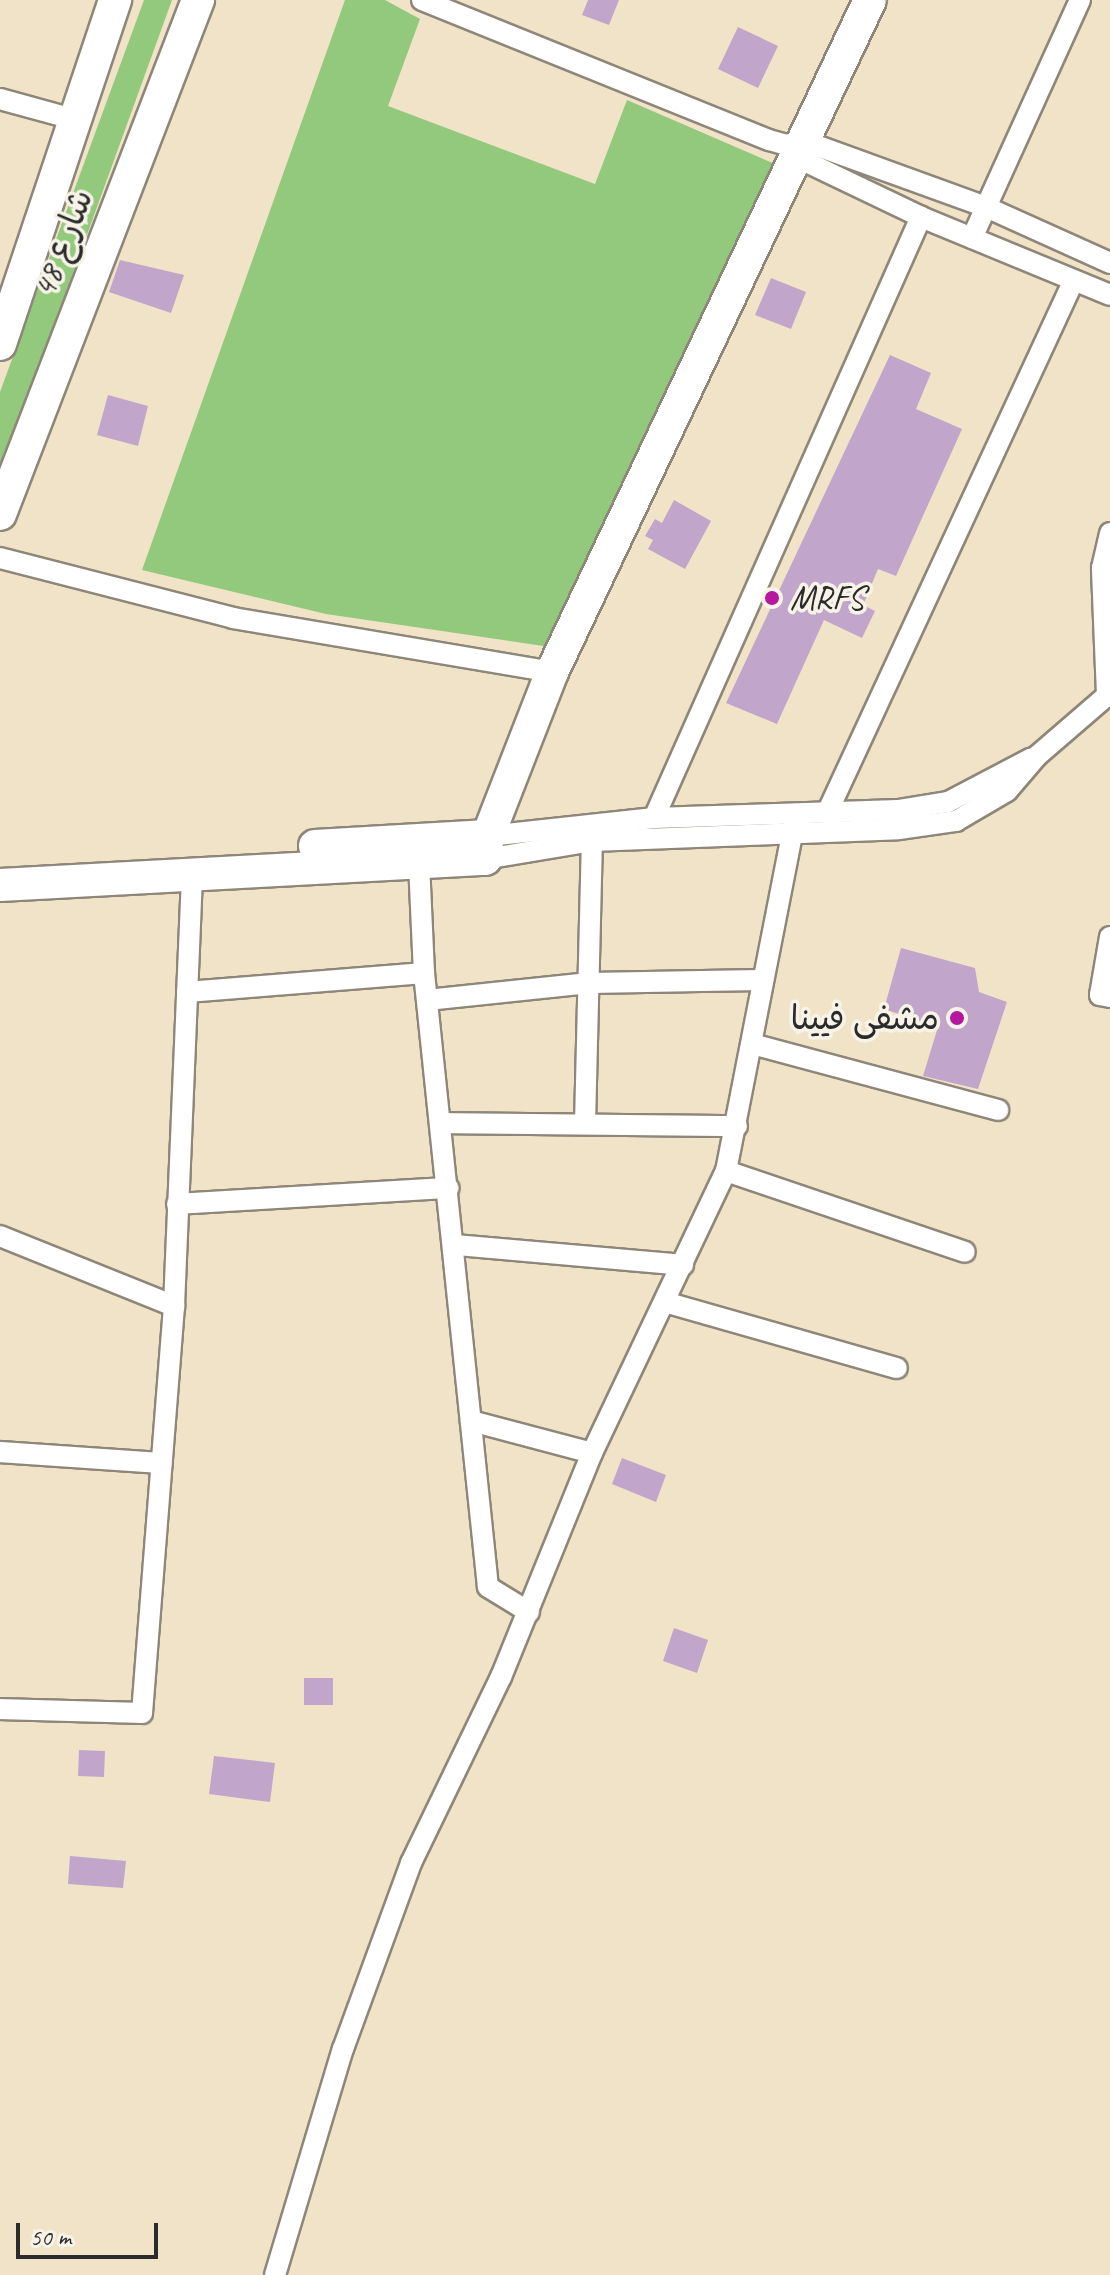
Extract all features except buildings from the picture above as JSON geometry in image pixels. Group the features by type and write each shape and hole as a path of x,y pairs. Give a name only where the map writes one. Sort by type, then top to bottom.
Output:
{"main road":[{"name":"48 شارع","path":"0,344 115,0"},
{"name":"48 شارع","path":"0,514 198,0"},
{"path":"486,848 552,672 795,148 870,0"},
{"path":"0,863 486,848"},
{"path":"0,885 419,863 486,848"}],"street":[{"path":"422,0 795,148 986,207 1110,263"},
{"path":"972,238 1080,0"},
{"path":"0,99 76,120"},
{"path":"795,148 921,217 1110,295"},
{"path":"654,818 921,217"},
{"path":"827,813 1074,280"},
{"path":"486,848 654,818 795,824 956,821 1007,791 1037,756 1109,694 1102,568 1110,533"},
{"path":"0,558 233,618 552,672"},
{"path":"486,848 795,824 827,813 948,802 1037,756"},
{"path":"275,2275 343,2049 411,1863 529,1612 592,1453 726,1171 795,824"},
{"path":"585,1124 592,841"},
{"path":"419,863 424,973 456,1245 488,1587 529,1612"},
{"path":"0,1709 142,1713 174,1306 192,876"},
{"path":"1110,937 1100,995 1110,997"},
{"path":"187,992 424,973"},
{"path":"427,1000 589,983 762,980"},
{"path":"752,1044 998,1110"},
{"path":"442,1123 737,1126"},
{"path":"726,1171 965,1252"},
{"path":"177,1204 449,1188"},
{"path":"0,1236 174,1306"},
{"path":"456,1245 683,1265"},
{"path":"665,1302 897,1368"},
{"path":"471,1421 592,1453"},
{"path":"0,1452 162,1463"}],"green space":[{"path":"144,0 172,0 0,475 0,392"},
{"path":"345,0 385,0 420,19 388,106 595,184 627,100 775,164 550,647 326,614 142,570"}],"place":[{"name":"MRFS","path":"772,598"},
{"name":"مشفى فيينا","path":"957,1018"}]}
